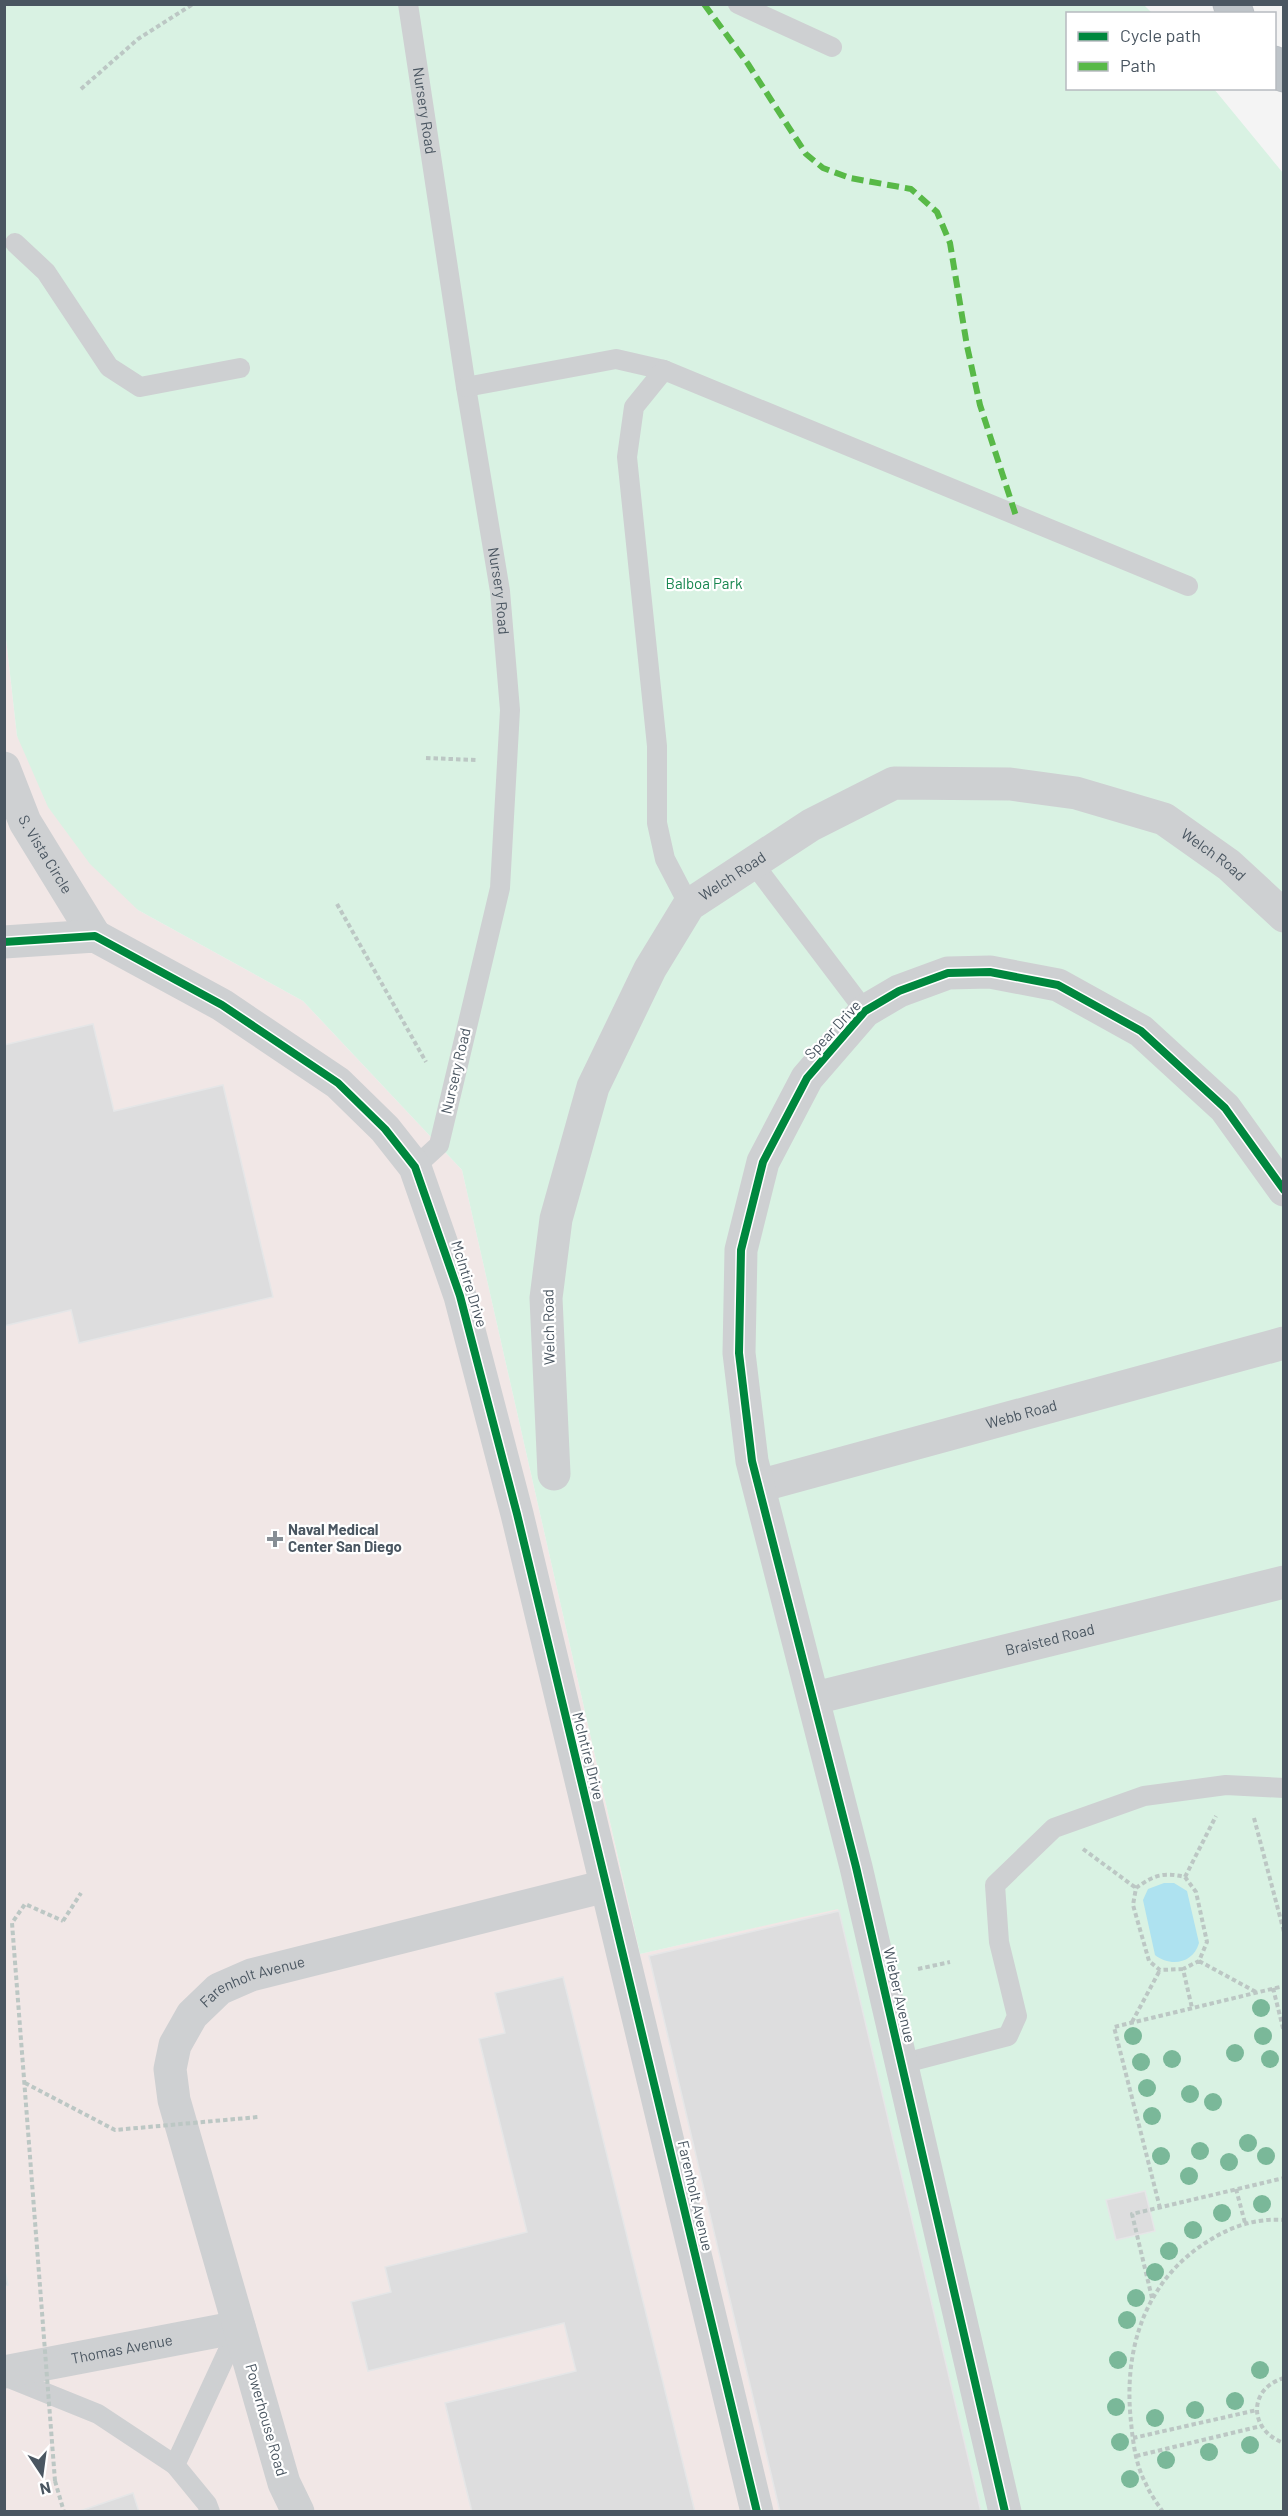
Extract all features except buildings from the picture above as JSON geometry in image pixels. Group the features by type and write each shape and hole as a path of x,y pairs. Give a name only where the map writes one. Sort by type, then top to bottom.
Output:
{"street":[{"name":"S. Vista Circle","path":"4,768 15,828 95,936"},
{"name":"Welch Road","path":"554,1474 546,1298 556,1219 593,1087 650,969 689,905 811,825 894,783 1010,784 1076,793 1164,819 1229,866 1284,916"},
{"name":"McIntire Drive","path":"95,936 222,1005 338,1083 384,1129 415,1167 460,1296 514,1503 606,1886"},
{"path":"4,942 95,936"},
{"name":"Spear Drive","path":"759,1486 752,1461 739,1353 741,1250 762,1162 807,1078 865,1011 899,991 948,973 990,972 1058,985 1141,1031 1225,1108 1284,1190"},
{"name":"Webb Road","path":"759,1486 1284,1343"},
{"name":"Wieber Avenue","path":"759,1486 859,1879 1005,2511"},
{"name":"Braisted Road","path":"814,1698 1284,1582"},
{"name":"Farenholt Avenue","path":"239,2327 174,2100 170,2069 175,2045 192,2015 219,1989 251,1975 606,1886 757,2511"},
{"name":"Thomas Avenue","path":"4,2374 239,2327"},
{"name":"Powerhouse Road","path":"239,2327 284,2483 298,2511"}],"lane":[{"name":"Nursery Road","path":"408,4 466,387 500,591 510,710 500,888 439,1145 415,1167"},
{"path":"738,4 832,47"},
{"path":"15,243 46,273 109,367 140,387 240,368"},
{"path":"466,387 616,359 664,370 1188,586"},
{"path":"664,370 634,407 627,457 657,746 657,823 665,859 689,905"},
{"path":"753,863 865,1011"},
{"path":"901,2064 1008,2036 1017,2016 999,1942 995,1885 1054,1828 1144,1796 1232,1785 1284,1788"},
{"path":"175,2465 239,2327"},
{"path":"4,2374 98,2414 175,2465 207,2504 210,2511"}],"path":[{"path":"81,88 138,39 193,4"},
{"path":"426,758 486,760"},
{"path":"337,904 430,1069"},
{"path":"1185,1877 1232,1785"},
{"path":"1254,1818 1284,1932"},
{"path":"1054,1828 1136,1888"},
{"path":"1168,1873 1185,1877 1196,1892 1207,1942 1199,1961 1183,1968 1160,1970 1149,1961 1133,1905 1136,1888 1150,1878 1168,1873"},
{"path":"64,2511 55,2481 12,1923 25,1904 63,1921 81,1893"},
{"path":"1199,1961 1256,1992"},
{"path":"909,1971 950,1962"},
{"path":"1183,1968 1192,2008"},
{"path":"1132,2022 1160,1970"},
{"path":"1160,2208 1114,2027 1284,1986"},
{"path":"1273,1988 1284,2032"},
{"path":"25,2083 115,2130 258,2117"},
{"path":"1152,2298 1132,2214 1284,2178"},
{"path":"1236,2189 1245,2223"},
{"path":"1163,2511 1145,2483 1133,2438 1129,2380 1132,2353 1142,2321 1152,2298 1189,2252 1245,2223 1284,2220"},
{"path":"1284,2378 1271,2383 1264,2390 1258,2399 1257,2410 1261,2426 1272,2439 1284,2444"},
{"path":"1133,2438 1257,2410"},
{"path":"1137,2456 1261,2426"}],"shaded area":[{"name":"Naval Medical Center San Diego","path":"4,621 17,736 138,910 303,1001 462,1170 640,1954 838,1908 979,2511 5,2511"}],"green space":[{"name":"Balboa Park","path":"4,5 1144,5 1151,12 1066,12 1066,90 1215,90 1283,173 1283,2511 979,2511 838,1909 640,1954 462,1170 303,1001 138,910 90,864 48,807 17,736 4,621"}],"water":[{"path":"1164,1883 1174,1883 1187,1891 1199,1943 1192,1955 1174,1962 1155,1955 1143,1900 1148,1889"}],"marked path":[{"path":"704,4 748,64 806,154 823,168 850,178 911,189 937,212 950,243 967,346 980,405 1016,516"}],"cycle path":[{"path":"4,942 95,936 222,1005 338,1083 385,1129 415,1167 460,1296 517,1514 757,2512"},
{"path":"1005,2512 856,1867 752,1461 739,1353 741,1250 763,1162 807,1078 865,1011 899,991 948,973 990,972 1058,985 1141,1031 1225,1108 1284,1190"}],"place":[{"name":"Naval Medical Center San Diego","path":"275,1539"}]}
